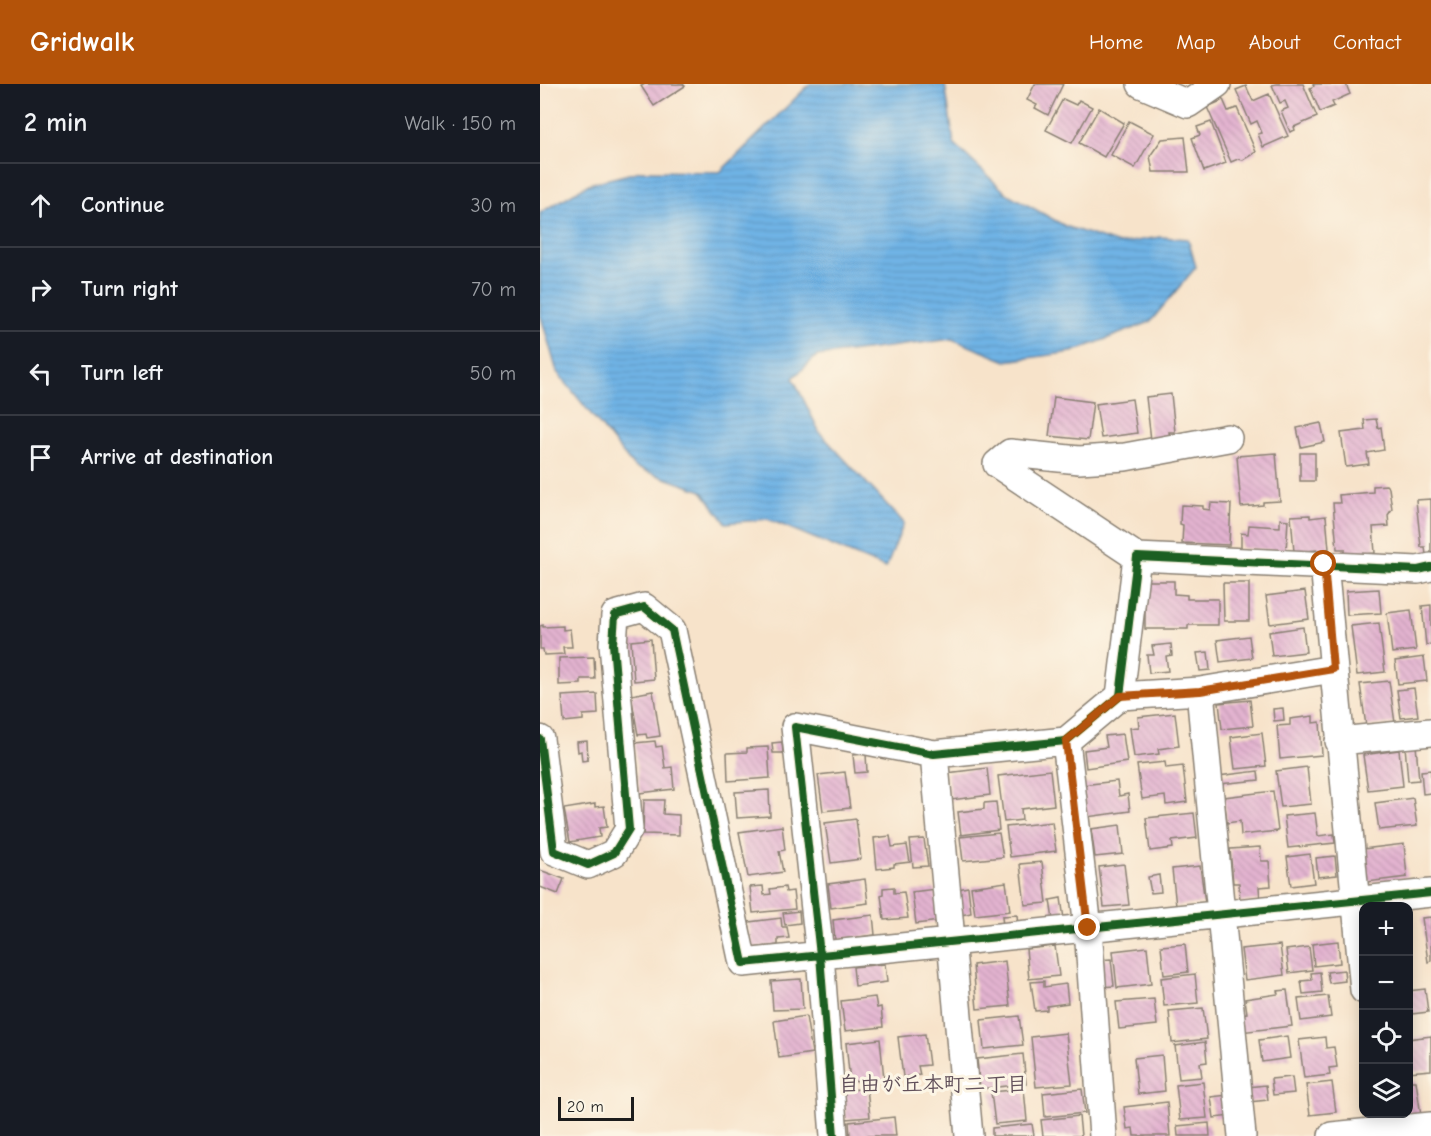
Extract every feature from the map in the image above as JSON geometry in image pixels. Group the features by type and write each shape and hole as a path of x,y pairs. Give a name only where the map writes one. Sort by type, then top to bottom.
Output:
{"street":[{"path":"1141,84 1188,104 1217,84"},
{"path":"1228,438 1125,457 1079,460 1010,453 996,464 1137,557 1418,570 1431,567"},
{"path":"1120,696 1137,557"},
{"path":"1324,564 1360,956"},
{"path":"540,739 554,851 588,865 614,854 628,829 613,644 615,615 644,608 672,630 743,963 1431,893"},
{"path":"834,1136 820,955 795,727 934,754 1066,741 1120,696 1200,691 1333,669"},
{"path":"1200,691 1242,1136"},
{"path":"1339,741 1431,732"},
{"path":"1066,741 1088,928 1103,1136"},
{"path":"934,754 969,1136"},
{"path":"1332,1136 1378,1127 1431,1126"}],"water":[{"path":"810,84 945,84 954,144 1006,193 1065,226 1119,244 1160,237 1188,239 1196,267 1150,322 1072,352 1006,361 952,339 817,356 793,378 820,433 904,523 886,568 768,519 726,523 702,491 634,467 557,372 540,313 540,213 589,184 641,171 720,172"}],"building":[{"path":"645,84 683,84 685,86 654,106 641,86"},
{"path":"1035,84 1063,84 1048,115 1035,108 1037,105 1027,100"},
{"path":"1303,84 1317,117 1294,127 1295,130 1290,132 1281,111 1288,108 1285,101 1280,103 1272,85"},
{"path":"1313,84 1346,84 1350,94 1332,102 1334,106 1320,112 1310,88 1314,86"},
{"path":"1246,86 1253,101 1269,94 1288,136 1263,147 1258,134 1262,133 1257,121 1251,124 1236,90"},
{"path":"1222,97 1228,111 1237,108 1256,152 1243,160 1238,159 1231,162 1207,107 1221,101"},
{"path":"1063,99 1076,105 1079,100 1092,107 1072,143 1046,130"},
{"path":"1099,108 1124,123 1104,157 1079,143"},
{"path":"1129,121 1154,134 1135,168 1111,155"},
{"path":"1211,122 1226,163 1204,171 1192,138 1200,135 1197,127"},
{"path":"1185,137 1189,172 1153,172 1150,156 1162,139"},
{"path":"1171,394 1175,432 1169,432 1170,438 1151,440 1146,397"},
{"path":"1054,397 1093,402 1088,440 1049,436"},
{"path":"1132,399 1137,433 1101,438 1096,404"},
{"path":"1376,419 1378,428 1381,427 1384,450 1367,453 1369,464 1346,467 1341,433 1365,430 1364,420"},
{"path":"1321,423 1325,442 1301,447 1297,428"},
{"path":"1276,453 1280,501 1241,507 1237,456"},
{"path":"1300,453 1315,453 1315,481 1300,481"},
{"path":"1386,485 1389,488 1392,509 1388,515 1389,526 1373,527 1375,553 1345,556 1345,549 1337,549 1333,503 1340,503 1339,495 1373,492 1373,486"},
{"path":"1431,499 1431,554 1426,555 1425,547 1421,547 1416,500"},
{"path":"1211,503 1231,504 1229,545 1182,543 1181,505 1203,506 1203,509 1210,510"},
{"path":"1310,515 1310,518 1326,516 1329,549 1294,552 1291,516"},
{"path":"1280,519 1288,520 1286,551 1241,548 1241,533 1248,534 1249,525 1280,527"},
{"path":"1145,581 1174,581 1174,594 1187,595 1187,599 1218,599 1218,625 1188,625 1188,629 1145,629"},
{"path":"1223,583 1249,583 1249,621 1224,621"},
{"path":"1379,589 1381,613 1347,615 1346,591"},
{"path":"1305,591 1309,619 1270,624 1266,596"},
{"path":"1431,605 1431,644 1426,645 1422,606"},
{"path":"1411,610 1416,650 1392,653 1387,613"},
{"path":"1379,623 1385,672 1357,675 1351,626"},
{"path":"543,625 543,627 563,626 563,630 570,629 572,647 563,647 564,654 544,655 543,649 540,649 540,626"},
{"path":"1303,627 1306,652 1272,656 1269,632"},
{"path":"1249,636 1252,658 1220,662 1217,640"},
{"path":"651,639 654,679 634,681 631,641"},
{"path":"1171,644 1172,655 1166,656 1168,671 1149,673 1147,655 1154,655 1152,646"},
{"path":"1208,652 1210,670 1200,671 1197,653"},
{"path":"594,657 595,679 581,679 581,684 559,685 559,658"},
{"path":"1424,657 1427,681 1398,684 1395,661"},
{"path":"1389,681 1395,723 1366,726 1360,684"},
{"path":"1414,688 1418,716 1401,718 1397,690"},
{"path":"653,691 660,736 647,738 646,734 638,735 631,695"},
{"path":"597,694 598,714 583,715 583,720 564,722 562,696"},
{"path":"1250,700 1253,726 1222,729 1219,703"},
{"path":"1283,708 1284,720 1274,721 1273,709"},
{"path":"1175,713 1179,746 1158,749 1159,754 1134,757 1130,728 1139,727 1138,717"},
{"path":"1313,716 1313,723 1320,722 1322,755 1280,759 1277,726 1290,725 1290,719"},
{"path":"1262,733 1266,766 1235,769 1231,737"},
{"path":"1123,734 1127,762 1086,768 1084,750 1107,747 1105,736"},
{"path":"587,741 588,760 582,761 577,742"},
{"path":"655,741 656,747 662,746 665,768 672,767 674,789 640,793 635,743"},
{"path":"782,742 783,753 773,753 772,743"},
{"path":"1416,745 1419,780 1408,781 1405,746"},
{"path":"768,747 770,778 728,781 727,753 747,752 747,748"},
{"path":"1399,750 1403,786 1368,790 1363,755"},
{"path":"866,754 867,772 855,773 853,755"},
{"path":"1165,762 1166,768 1183,766 1187,802 1166,805 1165,796 1142,799 1137,765"},
{"path":"1307,767 1311,804 1281,807 1276,771"},
{"path":"987,768 990,795 951,800 947,773"},
{"path":"1050,770 1054,805 1021,809 1022,820 1004,822 998,776"},
{"path":"1431,770 1431,793 1423,794 1421,771"},
{"path":"1258,771 1259,780 1219,784 1218,776"},
{"path":"845,772 850,808 823,811 818,775"},
{"path":"1117,781 1119,796 1128,794 1130,811 1087,817 1082,785"},
{"path":"769,790 770,816 737,818 735,792"},
{"path":"1273,791 1278,831 1241,835 1240,821 1227,823 1224,797"},
{"path":"1413,798 1417,826 1379,830 1375,803"},
{"path":"644,800 664,800 663,814 679,815 679,835 643,834"},
{"path":"996,802 999,830 961,835 958,812 984,809 984,803"},
{"path":"595,804 595,807 604,806 607,827 599,828 600,837 570,842 564,809"},
{"path":"1194,813 1197,838 1172,841 1173,848 1150,851 1146,818"},
{"path":"1315,813 1318,836 1334,834 1335,843 1288,848 1284,816"},
{"path":"856,819 861,859 831,863 825,823"},
{"path":"1052,822 1056,851 1010,857 1006,827"},
{"path":"1120,825 1123,854 1095,857 1091,829"},
{"path":"782,826 785,850 779,851 783,872 748,877 739,832"},
{"path":"999,833 1003,857 963,861 960,837"},
{"path":"890,836 892,847 907,845 910,862 877,869 874,838"},
{"path":"924,839 928,866 913,867 910,840"},
{"path":"1404,844 1407,877 1367,882 1363,849"},
{"path":"1260,847 1261,861 1269,861 1271,886 1259,887 1260,900 1240,902 1239,883 1233,883 1230,849"},
{"path":"1310,854 1314,883 1291,886 1287,857"},
{"path":"1335,856 1337,875 1318,877 1316,858"},
{"path":"1042,862 1047,903 1025,905 1020,864"},
{"path":"1124,864 1129,905 1104,907 1099,867"},
{"path":"1200,866 1205,903 1176,906 1172,869"},
{"path":"540,870 564,879 558,894 540,887"},
{"path":"1159,875 1161,892 1151,893 1148,877"},
{"path":"865,879 868,903 831,908 828,884"},
{"path":"1006,882 1010,911 975,915 971,887"},
{"path":"763,886 764,895 771,894 770,889 785,887 786,892 793,891 795,909 753,913 750,887"},
{"path":"894,887 894,893 904,892 908,918 884,920 881,895 883,888"},
{"path":"968,887 971,913 961,915 958,889"},
{"path":"935,889 939,921 916,924 912,892"},
{"path":"1061,898 1064,919 1053,920 1050,900"},
{"path":"799,911 800,923 785,925 783,913"},
{"path":"873,915 875,935 835,940 833,920"},
{"path":"1017,915 1018,926 1003,927 1002,916"},
{"path":"1431,917 1431,961 1428,962 1422,918"},
{"path":"781,918 782,927 787,927 789,938 778,939 778,945 752,948 749,922"},
{"path":"1338,941 1340,963 1314,966 1312,944"},
{"path":"1185,944 1188,972 1164,975 1161,946"},
{"path":"1280,945 1284,975 1245,980 1241,949"},
{"path":"1055,946 1059,976 1029,979 1026,949"},
{"path":"1147,947 1151,984 1117,988 1113,951"},
{"path":"1309,947 1312,970 1289,973 1286,950"},
{"path":"1111,959 1114,986 1100,987 1097,960"},
{"path":"1005,961 1010,1006 977,1009 973,965"},
{"path":"885,964 887,982 855,986 853,967"},
{"path":"1344,970 1345,981 1329,983 1327,972"},
{"path":"1320,972 1322,992 1303,994 1301,981 1312,980 1311,973"},
{"path":"1195,974 1198,1003 1164,1006 1161,978"},
{"path":"801,979 803,1009 773,1010 771,981"},
{"path":"1044,981 1044,987 1066,984 1068,1003 1047,1006 1047,1010 1035,1011 1031,982"},
{"path":"1425,989 1428,1012 1413,1014 1413,990"},
{"path":"1287,990 1292,1026 1240,1032 1238,1014 1247,1013 1245,999 1278,994 1277,991"},
{"path":"1328,996 1331,1017 1301,1021 1298,999"},
{"path":"875,997 877,1008 881,1007 883,1027 845,1031 841,1001"},
{"path":"1154,999 1157,1025 1119,1029 1116,1002"},
{"path":"1203,1008 1207,1039 1172,1043 1169,1011"},
{"path":"806,1016 812,1053 779,1058 774,1021"},
{"path":"1019,1016 1023,1045 984,1049 981,1020"},
{"path":"1066,1033 1072,1084 1036,1087 1031,1037"},
{"path":"925,1034 929,1065 918,1066 920,1075 903,1077 898,1037"},
{"path":"1287,1036 1290,1058 1262,1062 1259,1040"},
{"path":"1431,1036 1431,1070 1413,1072 1413,1038"},
{"path":"1325,1037 1326,1048 1334,1047 1337,1067 1329,1068 1330,1075 1304,1078 1299,1040"},
{"path":"880,1039 884,1079 850,1082 846,1043"},
{"path":"1205,1042 1207,1062 1200,1063 1202,1077 1179,1079 1175,1046"},
{"path":"1023,1054 1026,1084 980,1089 977,1059"},
{"path":"1162,1055 1165,1091 1138,1094 1134,1058"},
{"path":"1292,1077 1294,1093 1273,1095 1271,1079"},
{"path":"1413,1081 1416,1081 1421,1116 1413,1117"},
{"path":"1203,1082 1207,1118 1180,1120 1176,1085"},
{"path":"1332,1082 1336,1112 1310,1115 1306,1085"},
{"path":"1266,1085 1268,1100 1249,1102 1247,1087"},
{"path":"867,1088 870,1117 846,1119 844,1091"},
{"path":"1024,1089 1027,1121 995,1124 991,1092"},
{"path":"1082,1089 1085,1113 1045,1117 1043,1093"},
{"path":"1228,1095 1231,1116 1214,1118 1211,1097"},
{"path":"1167,1102 1170,1136 1134,1136 1133,1128 1127,1129 1124,1107"},
{"path":"1079,1116 1081,1136 1043,1136 1041,1120"},
{"path":"894,1117 896,1136 850,1136 849,1122"},
{"path":"1209,1123 1210,1136 1178,1136 1177,1126"},
{"path":"1032,1124 1034,1136 992,1136 992,1128"}],"cycle path":[{"path":"834,1136 820,955 795,727 934,754 1066,741 1120,696 1137,557 1418,570 1431,567"},
{"path":"540,739 554,851 588,865 614,853 629,829 613,644 615,615 644,607 672,630 743,963 1431,893"}],"district":[{"name":"自由が丘本町二丁目","path":"933,1084"}],"route":[{"path":"1088,928 1066,741 1120,696 1200,691 1333,669 1324,564"}]}
